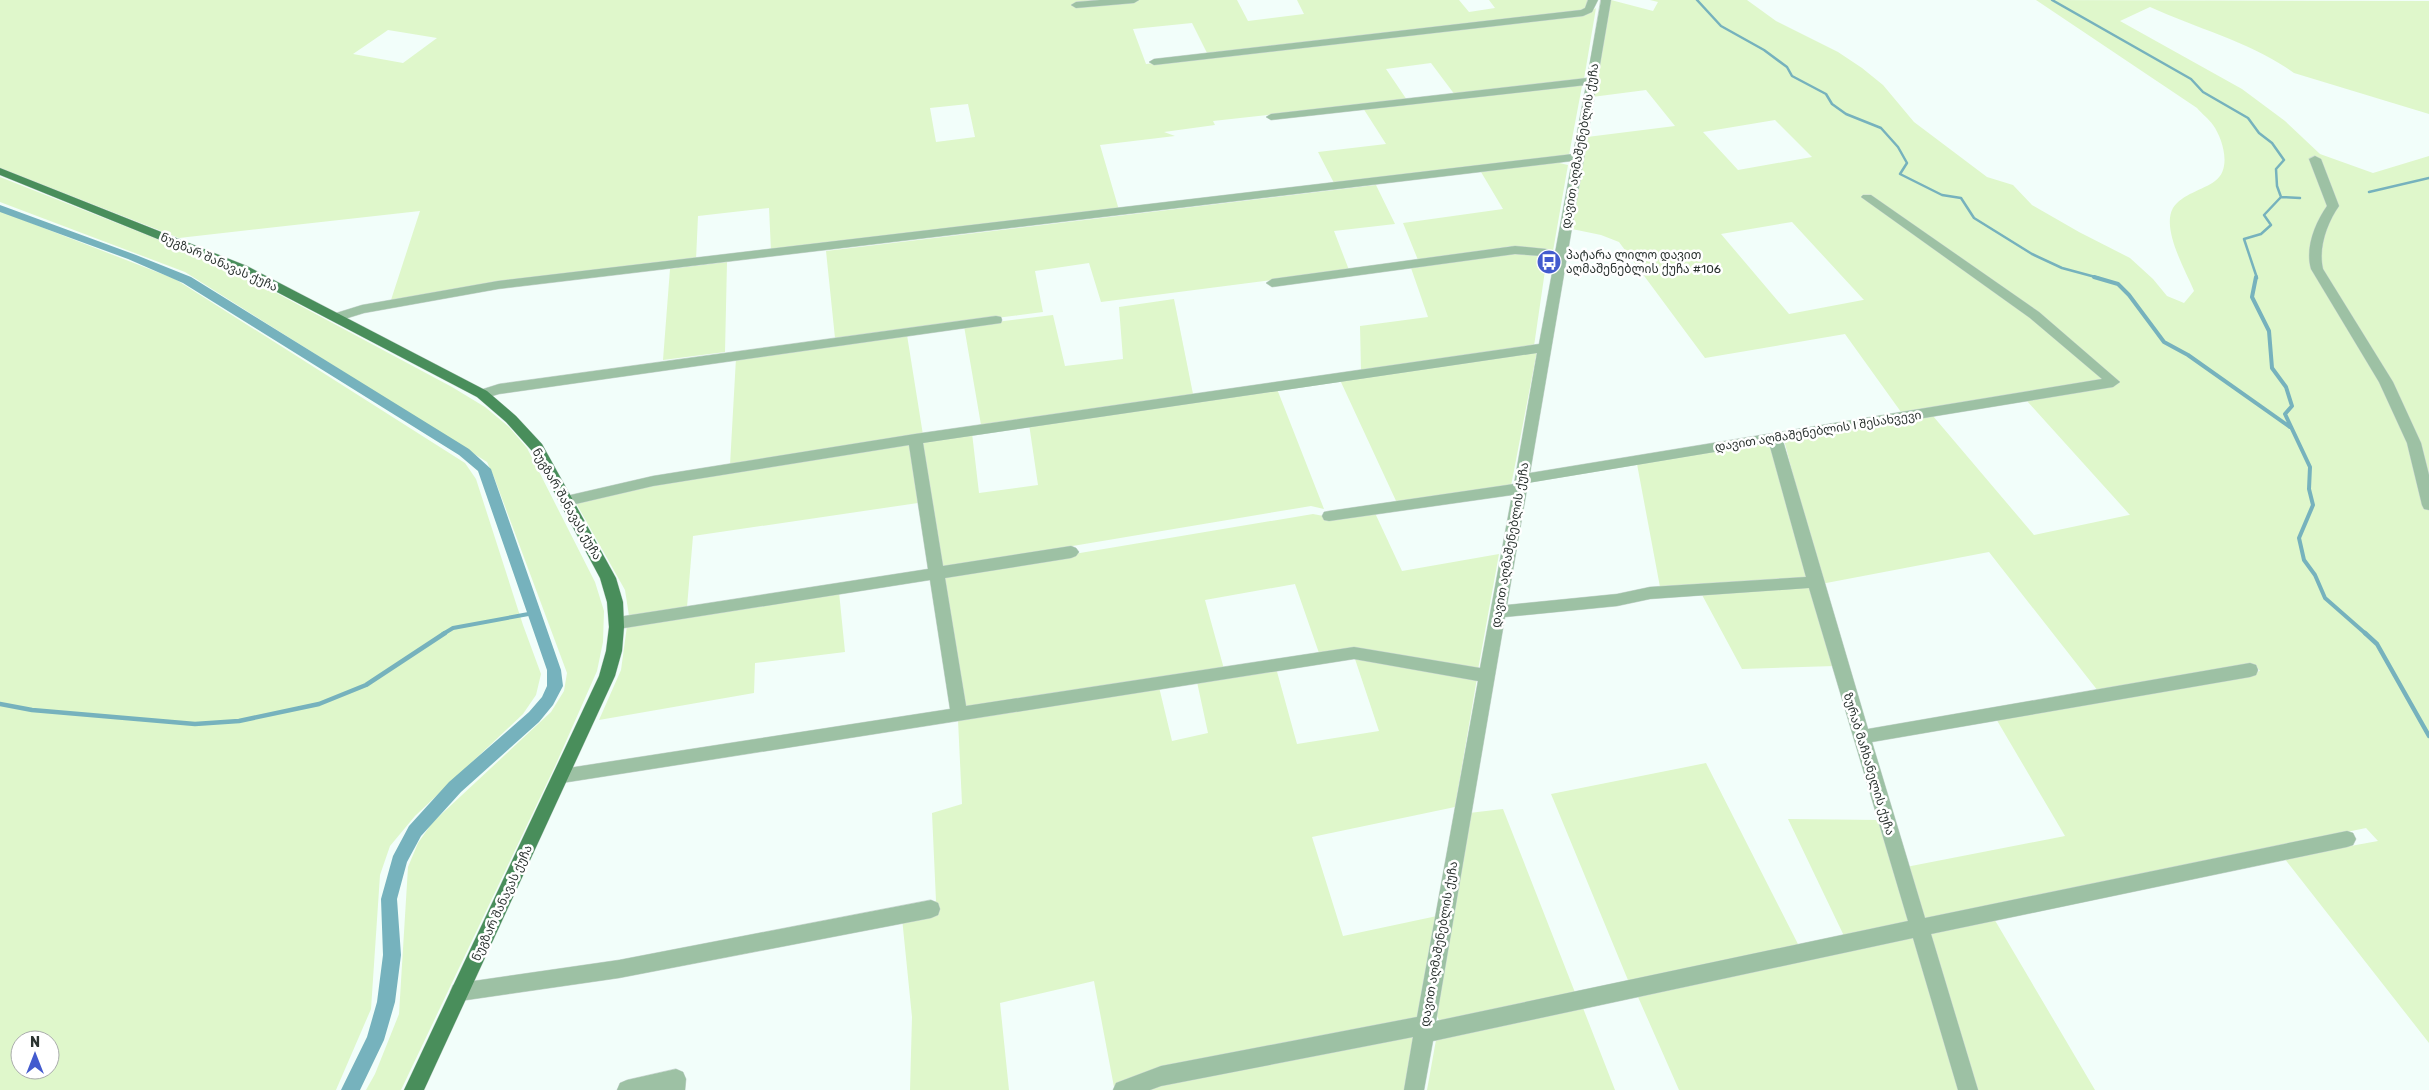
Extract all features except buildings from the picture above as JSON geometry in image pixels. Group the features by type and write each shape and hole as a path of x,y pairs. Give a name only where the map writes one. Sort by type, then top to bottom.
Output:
{"main road":[{"name":"ნუგზარ შანავას ქუჩა","path":"0,171 243,269 482,394 511,419 537,448 600,561 615,596 618,623 615,653 607,676 414,1090"}],"street":[{"path":"1076,5 1134,0"},
{"path":"1154,62 1583,13 1600,2"},
{"name":"დავით აღმაშენებლის ქუჩა","path":"1414,1090 1497,612 1522,483 1544,348 1579,157 1592,80 1600,2"},
{"path":"1271,117 1592,80"},
{"path":"338,317 362,309 498,285 1579,157"},
{"path":"2315,159 2333,206 2324,217 2316,265 2324,282 2386,382 2414,443 2429,505"},
{"name":"დავით აღმაშენებლის I შესახვევი","path":"1328,516 1775,438 2113,382 2024,306 1922,238 1867,197"},
{"path":"1272,283 1515,250 1546,253 1560,261"},
{"path":"482,394 499,389 691,361 996,320"},
{"path":"567,501 652,481 915,439 1544,348"},
{"name":"ზურაბ მაჩხანელის ქუჩა","path":"1775,438 1815,582 1968,1090"},
{"path":"915,439 959,714"},
{"path":"618,623 1071,552"},
{"path":"1497,612 1617,600 1650,593 1815,582"},
{"path":"562,776 1354,653 1486,676"},
{"path":"1861,737 2250,670"},
{"path":"1123,1090 1161,1076 1424,1029 2347,839"},
{"path":"460,992 619,970 931,909"},
{"path":"627,1090 676,1079 675,1090"}],"green space":[{"path":"0,0 1237,0 1248,21 1304,14 1297,0 1459,0 1469,12 1495,8 1489,0 1588,0 1587,8 1583,11 1207,53 1192,23 1133,29 1146,64 1585,15 1596,8 1584,79 1455,95 1431,63 1386,69 1407,100 1213,121 1215,125 1164,132 1175,136 1100,145 1119,210 771,251 769,208 698,216 696,260 502,281 391,300 420,211 179,238 0,168","holes":["388,30 437,38 403,63 353,54","968,104 975,137 936,142 930,108"]},
{"path":"1611,0 1653,11 1658,2 1650,0 1747,0 1776,21 1838,52 1862,68 1883,85 1914,122 1987,177 2013,185 2032,205 2130,258 2153,279 2167,296 2184,303 2194,291 2172,238 2170,217 2177,203 2215,181 2220,176 2223,169 2224,154 2217,131 2197,108 2036,0 2429,1 2429,114 2294,73 2242,44 2150,7 2120,21 2242,89 2285,121 2320,154 2373,173 2429,156 2429,1043 2284,858 2378,841 2366,828 1922,920 1906,867 2065,836 1995,717 2260,671 2255,665 2098,691 1989,552 1821,584 1782,432 1901,412 1845,334 1705,358 1619,242 1601,235 1572,229 1587,137 1675,126 1646,90 1592,97","holes":["1775,120 1812,157 1738,170 1703,132","1792,222 1864,300 1789,314 1721,234","2027,401 2130,515 2034,535 1933,416"]},
{"path":"1582,86 1569,155 1335,185 1318,152 1386,144 1363,108"},
{"path":"1555,162 1568,165 1553,251 1512,246 1418,260 1403,223 1503,209 1481,172"},
{"path":"0,177 228,267 452,387 485,407 509,427 527,448 595,582 604,611 603,642 597,671 556,764 401,1090 366,1090 375,1074 399,1014 408,867 418,843 432,823 551,712 564,691 567,673 494,477 487,462 185,272 0,202"},
{"path":"1376,185 1395,224 1334,231 1349,270 1101,302 1089,263 1035,271 1043,312 835,338 826,251"},
{"path":"0,211 175,279 465,463 476,479 523,625 541,674 536,695 523,714 415,816 390,846 380,875 371,1009 336,1090 0,1090"},
{"path":"1513,253 1547,257 1534,346 1361,371 1360,326 1428,317 1411,268"},
{"path":"727,262 725,352 663,360 670,269"},
{"path":"1174,299 1193,394 981,425 964,326 1053,315 1065,366 1123,359 1119,307"},
{"path":"907,335 923,435 730,465 736,358"},
{"path":"1537,351 1511,486 1397,503 1340,380"},
{"path":"1277,389 1324,509 1311,506 941,568 921,442 972,433 979,493 1038,485 1029,424"},
{"path":"910,444 918,503 693,536 687,607 629,616 625,590 576,503 654,485"},
{"path":"1764,444 1771,448 1808,575 1805,579 1660,587 1637,464"},
{"path":"1375,513 1402,571 1499,554 1478,670 1319,653 1295,584 1205,600 1224,669 963,709 942,576 1313,514 1334,518"},
{"path":"1811,587 1835,666 1742,669 1701,593"},
{"path":"839,592 845,652 755,663 754,693 599,720 621,670 627,626"},
{"path":"1354,656 1477,678 1455,807 1312,837 1343,936 1437,916 1421,1017 1114,1087 1094,981 1000,1003 1009,1090 910,1090 912,1017 901,908 936,901 932,813 962,804 958,720 1159,687 1172,741 1208,733 1197,682 1276,668 1297,744 1379,731"},
{"path":"1706,763 1800,948 1630,985 1551,794"},
{"path":"1503,809 1576,995 1440,1022 1436,1014 1469,813"},
{"path":"1788,819 1882,820 1912,924 1845,938"},
{"path":"1993,917 2095,1090 1973,1090 1926,934"},
{"path":"1914,936 1961,1090 1679,1090 1638,997"},
{"path":"1583,1008 1615,1090 1427,1090 1436,1040"},
{"path":"1417,1030 1406,1090 1149,1090 1165,1083"}],"waterway":[{"path":"1697,0 1721,26 1764,50 1787,67 1792,76 1826,94 1832,104 1846,114 1881,128 1898,147 1907,163 1900,174 1942,195 1961,198 1974,218 2032,254 2062,268 2099,278"},
{"path":"2052,0 2191,79 2203,92 2248,118 2259,133 2272,143 2284,160 2276,169 2277,186 2281,197"},
{"path":"2369,192 2429,178"},
{"path":"2257,278 2244,239 2261,234 2271,225 2264,215 2281,197"},
{"path":"2281,197 2300,198"},
{"path":"0,208 132,257 187,280 464,452 484,469 554,670 555,686 548,701 534,717 455,787 415,831 399,861 389,899 392,955 386,1002 375,1040 350,1090"},
{"path":"2094,277 2118,284 2129,295 2164,342 2188,355 2290,427"},
{"path":"2256,277 2252,297 2269,331 2272,368 2286,387 2292,406 2285,414 2310,467 2309,489 2313,505 2299,538 2304,560 2315,575 2325,598 2366,634"},
{"path":"443,634 453,628 534,613"},
{"path":"0,704 32,710 195,724 239,721 319,704 366,685 445,633"},
{"path":"2365,633 2377,644 2429,736"}],"place":[{"name":"პატარა ლილო დავით აღმაშენებლის ქუჩა #106","path":"1549,262"}]}
